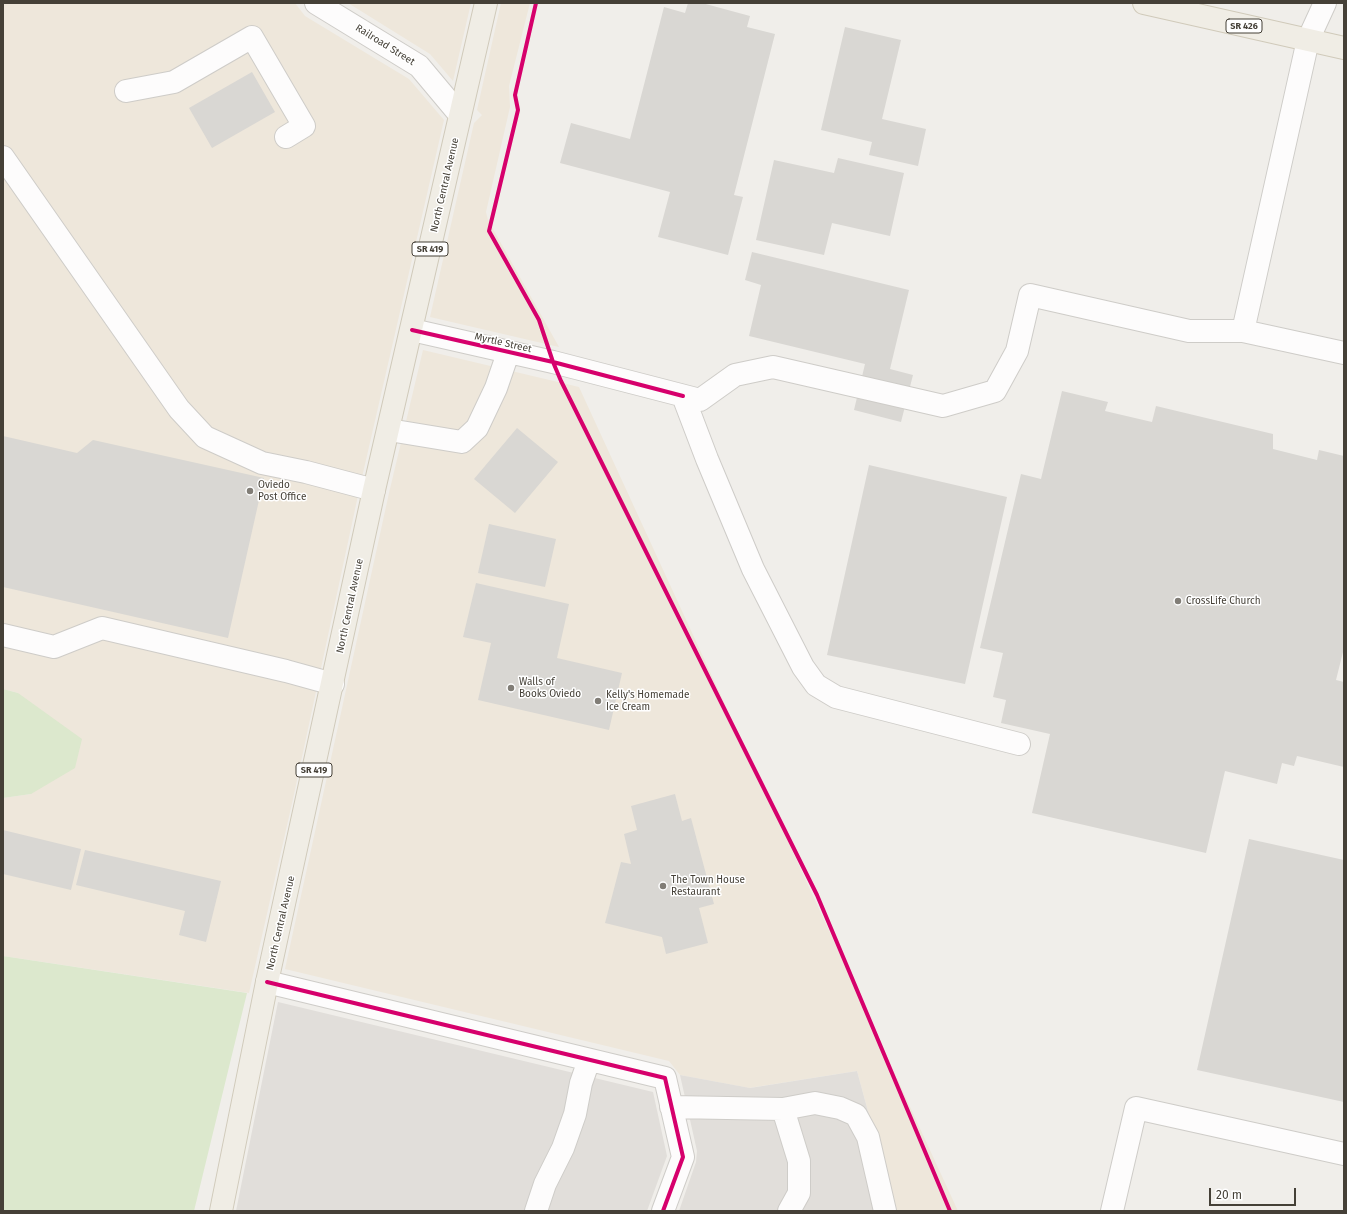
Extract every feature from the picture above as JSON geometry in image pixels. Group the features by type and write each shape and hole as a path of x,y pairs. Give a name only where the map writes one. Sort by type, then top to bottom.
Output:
{"main road":[{"name":"North Central Avenue","path":"221,1211 267,982 374,490 486,3"},
{"name":"SR 426","path":"1144,3 1344,48"}],"street":[{"name":"Railroad Street","path":"316,3 419,66 460,115"},
{"path":"1325,3 1308,40 1242,331 1344,353"},
{"path":"126,91 174,82 252,37 304,126 286,136"},
{"path":"3,157 179,409 205,437 262,463 306,472 374,490"},
{"name":"Myrtle Street","path":"412,330 700,400 735,375 773,367 943,406 996,391 1017,351 1030,295 1189,331 1242,331"},
{"path":"389,430 462,442 477,428 496,388 508,353"},
{"path":"683,396 707,459 753,569 803,667 816,685 836,697 1019,744"},
{"path":"3,635 54,646 102,628 286,671 333,684"},
{"path":"267,982 665,1078 683,1156 663,1211"},
{"path":"536,1211 545,1184 563,1148 575,1114 581,1083 589,1060"},
{"path":"671,1107 783,1109 815,1103 840,1108 856,1115 868,1137 885,1211"},
{"path":"1112,1211 1136,1108 1344,1154"},
{"path":"783,1109 799,1161 800,1193 789,1211"}],"shaded area":[{"path":"3,3 295,3 305,16 409,79 444,120 360,486 293,799 249,993 3,956 3,798 31,794 18,693 3,689"},
{"path":"348,3 471,3 453,81 430,54"},
{"path":"501,3 530,3 509,86 510,107 486,212 488,220 559,347 430,317 474,123 482,115 477,110"},
{"path":"423,350 579,387 958,1211 895,1211 857,1071 749,1088 680,1075 669,1061 285,969 389,493"},
{"path":"278,1002 653,1092 667,1156 647,1211 236,1211"},
{"path":"857,1071 895,1211 679,1211 696,1162 697,1151 680,1075 750,1088"}],"green space":[{"path":"3,689 18,693 82,739 75,768 31,794 3,798"},
{"path":"3,956 247,993 194,1211 3,1211"}],"building":[{"path":"688,3 702,3 750,16 747,27 775,34 734,195 743,197 728,255 658,237 670,192 560,163 571,123 630,139 664,7 685,13"},
{"path":"845,27 901,40 882,119 926,129 918,166 869,155 872,142 821,130"},
{"path":"252,72 275,112 212,148 189,108"},
{"path":"838,158 904,173 890,236 832,223 824,255 756,240 774,160 834,173"},
{"path":"752,252 909,290 890,369 913,375 901,422 854,410 865,364 749,336 761,285 745,280"},
{"path":"1062,391 1108,402 1105,411 1152,422 1156,406 1273,434 1273,449 1317,460 1319,450 1344,456 1344,648 1336,680 1344,682 1344,767 1297,756 1294,766 1282,763 1277,784 1225,771 1206,853 1032,813 1050,734 1001,723 1006,700 993,697 1003,653 980,648 1021,474 1041,479"},
{"path":"517,428 558,462 515,513 474,479"},
{"path":"3,436 77,453 93,440 264,478 228,638 3,587"},
{"path":"869,465 1007,497 965,684 827,655"},
{"path":"489,524 556,539 545,587 478,573"},
{"path":"476,583 569,604 557,658 622,673 609,730 478,700 491,643 463,637"},
{"path":"675,794 682,821 691,818 714,904 699,908 708,943 666,954 662,937 605,923 621,862 631,864 624,834 637,830 631,806"},
{"path":"3,830 81,849 71,890 3,874"},
{"path":"1249,839 1344,860 1344,1102 1197,1070"},
{"path":"85,850 221,881 206,942 179,935 185,911 76,885"}],"cycle path":[{"path":"536,3 515,95 518,110 489,231 539,320 561,381 817,895 950,1211"},
{"path":"412,330 553,362 683,396"},
{"path":"267,982 665,1078 683,1157 663,1211"}],"place":[{"name":"Oviedo Post Office","path":"250,491"},
{"name":"CrossLife Church","path":"1178,601"},
{"name":"Walls of Books Oviedo","path":"511,688"},
{"name":"Kelly's Homemade Ice Cream","path":"598,701"},
{"name":"The Town House Restaurant","path":"663,886"}]}
